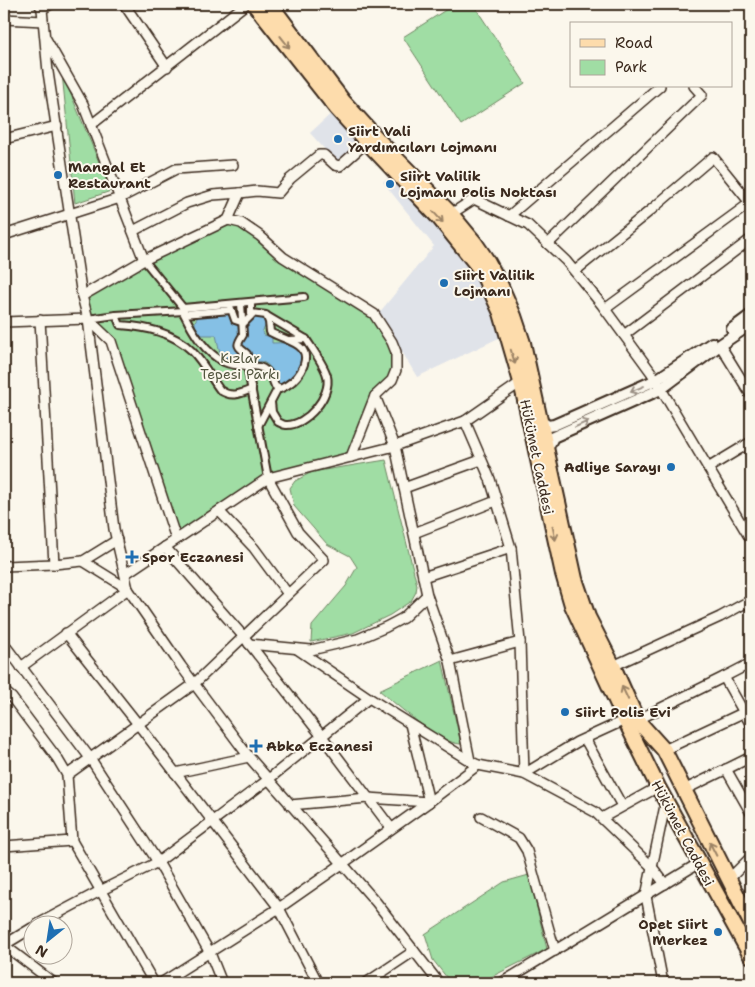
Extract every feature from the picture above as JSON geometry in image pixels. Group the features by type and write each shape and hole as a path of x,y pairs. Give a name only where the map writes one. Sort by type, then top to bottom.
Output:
{"main road":[{"name":"Hükümet Caddesi","path":"254,4 336,108 440,219 481,270 501,313 521,382 568,590 584,634 631,720 658,787 751,956"},
{"path":"270,4 343,101 381,143 451,214 488,262 510,308 523,343 575,579 588,617 613,666 631,720 664,750 751,923"}],"street":[{"path":"51,4 40,7 48,72 82,296 88,319 97,404 117,540 128,589"},
{"path":"124,4 167,67"},
{"path":"92,126 246,4"},
{"path":"4,19 43,20"},
{"path":"44,35 92,126 144,260 184,311 193,333 213,355 232,365 260,366 266,370 278,388"},
{"path":"509,216 658,88"},
{"path":"548,244 702,95 696,88"},
{"path":"4,139 57,126"},
{"path":"133,231 187,203 213,194 257,191 278,193 290,179 319,155 325,155 335,165 340,166 366,142"},
{"path":"575,271 713,157 751,204 605,309"},
{"path":"4,235 120,198 176,169 233,165"},
{"path":"228,220 240,193"},
{"path":"451,214 474,199 528,225 575,271 605,309 659,385 751,540"},
{"path":"82,296 144,260 228,220 241,223 260,236 284,258 374,314 392,342 397,361 392,380 375,396 352,457"},
{"path":"624,335 751,239"},
{"path":"4,322 88,319 116,315 230,307 241,303 304,298"},
{"path":"242,323 249,319 252,313 251,302"},
{"path":"67,775 194,684 246,640 288,594 324,560 298,532 268,478 247,366 247,354 239,348 238,344 238,340 242,335 241,303"},
{"path":"230,307 235,320 242,323"},
{"path":"252,313 266,315 306,339 328,376 322,402 305,419 286,425 278,422 272,412 271,402"},
{"path":"116,315 120,325 144,327 167,334 192,351 220,390 226,395 235,395 252,390"},
{"path":"258,426 278,388 286,386 295,379 300,373 305,360 305,353 300,347 290,340 270,332 270,322 266,315"},
{"path":"541,420 548,426 554,425 659,385 673,371 751,315"},
{"path":"88,319 111,341 176,539"},
{"path":"40,320 54,564"},
{"path":"546,452 553,437 659,385 751,324"},
{"path":"290,340 306,339"},
{"path":"720,345 751,395"},
{"path":"125,574 268,478 395,446 464,421 521,382"},
{"path":"375,396 395,446 427,595 450,661 474,763"},
{"path":"464,421 481,460 511,548 520,642 524,774"},
{"path":"708,468 751,442"},
{"path":"404,488 481,460"},
{"path":"414,533 496,501"},
{"path":"219,511 254,548 288,594"},
{"path":"4,566 83,561 117,540"},
{"path":"165,547 246,640 322,736 391,828"},
{"path":"423,578 511,548"},
{"path":"83,561 128,589 194,684 249,757 376,902 439,983"},
{"path":"20,666 128,589"},
{"path":"246,640 312,650 358,639 403,618 427,595"},
{"path":"613,666 720,617 751,600"},
{"path":"66,633 279,908 318,983"},
{"path":"450,661 520,642"},
{"path":"4,644 90,758 158,862 210,953 222,983"},
{"path":"297,649 369,698 474,763 524,774 595,812 652,867 665,884"},
{"path":"524,774 585,739 631,720 751,663"},
{"path":"724,677 748,710 751,725"},
{"path":"4,690 57,758 67,775 72,841 154,983"},
{"path":"56,914 158,862 268,779 369,698"},
{"path":"664,750 748,710"},
{"path":"410,724 429,802"},
{"path":"585,739 622,806"},
{"path":"176,773 249,757"},
{"path":"684,790 751,757"},
{"path":"162,983 279,908 342,864 429,802 474,763"},
{"path":"726,769 751,813"},
{"path":"602,818 658,787"},
{"path":"290,805 368,798 429,802"},
{"path":"663,983 646,896 666,801"},
{"path":"481,817 519,838 527,851 555,951"},
{"path":"4,846 72,841"},
{"path":"729,879 751,857"},
{"path":"501,983 699,863"},
{"path":"22,934 4,945 54,983"},
{"path":"366,983 414,951"}],"shaded area":[{"name":"Siirt Vali Yardımcıları Lojmanı","path":"335,110 363,142 338,164 310,133"},
{"name":"Siirt Valilik Lojmanı","path":"394,173 468,256 505,335 417,377 379,313 434,246 383,182"}],"green space":[{"path":"455,4 473,4 525,83 461,125 403,37"},
{"path":"62,73 111,191 75,203"},
{"name":"Kızlar Tepesi Parkı","path":"228,220 241,223 284,257 374,314 392,342 396,370 375,396 351,457 268,478 176,539 111,341 88,319 82,296"},
{"path":"386,460 417,585 416,592 411,601 390,615 353,633 311,642 312,626 346,586 357,567 350,556 327,544 294,506 290,488 295,481 312,472"},
{"path":"442,660 461,744 442,738 430,731 379,690"},
{"path":"529,875 547,949 479,983 451,983 433,960 425,934 504,882"}],"water":[{"path":"231,313 234,322 240,325 248,323 253,315 261,317 267,323 262,332 264,335 272,337 272,343 288,343 298,349 302,360 300,366 287,382 282,385 279,384 269,366 264,363 258,361 227,360 220,353 216,335 202,335 195,328 195,321 200,314"}],"place":[{"name":"Siirt Vali Yardımcıları Lojmanı","path":"338,139"},
{"name":"Mangal Et Restaurant","path":"58,175"},
{"name":"Siirt Valilik Lojmanı Polis Noktası","path":"390,184"},
{"name":"Siirt Valilik Lojmanı","path":"444,283"},
{"name":"Adliye Sarayı","path":"671,467"},
{"name":"Spor Eczanesi","path":"132,557"},
{"name":"Siirt Polis Evi","path":"565,712"},
{"name":"Abka Eczanesi","path":"256,746"},
{"name":"Opet Siirt Merkez","path":"718,932"}]}
